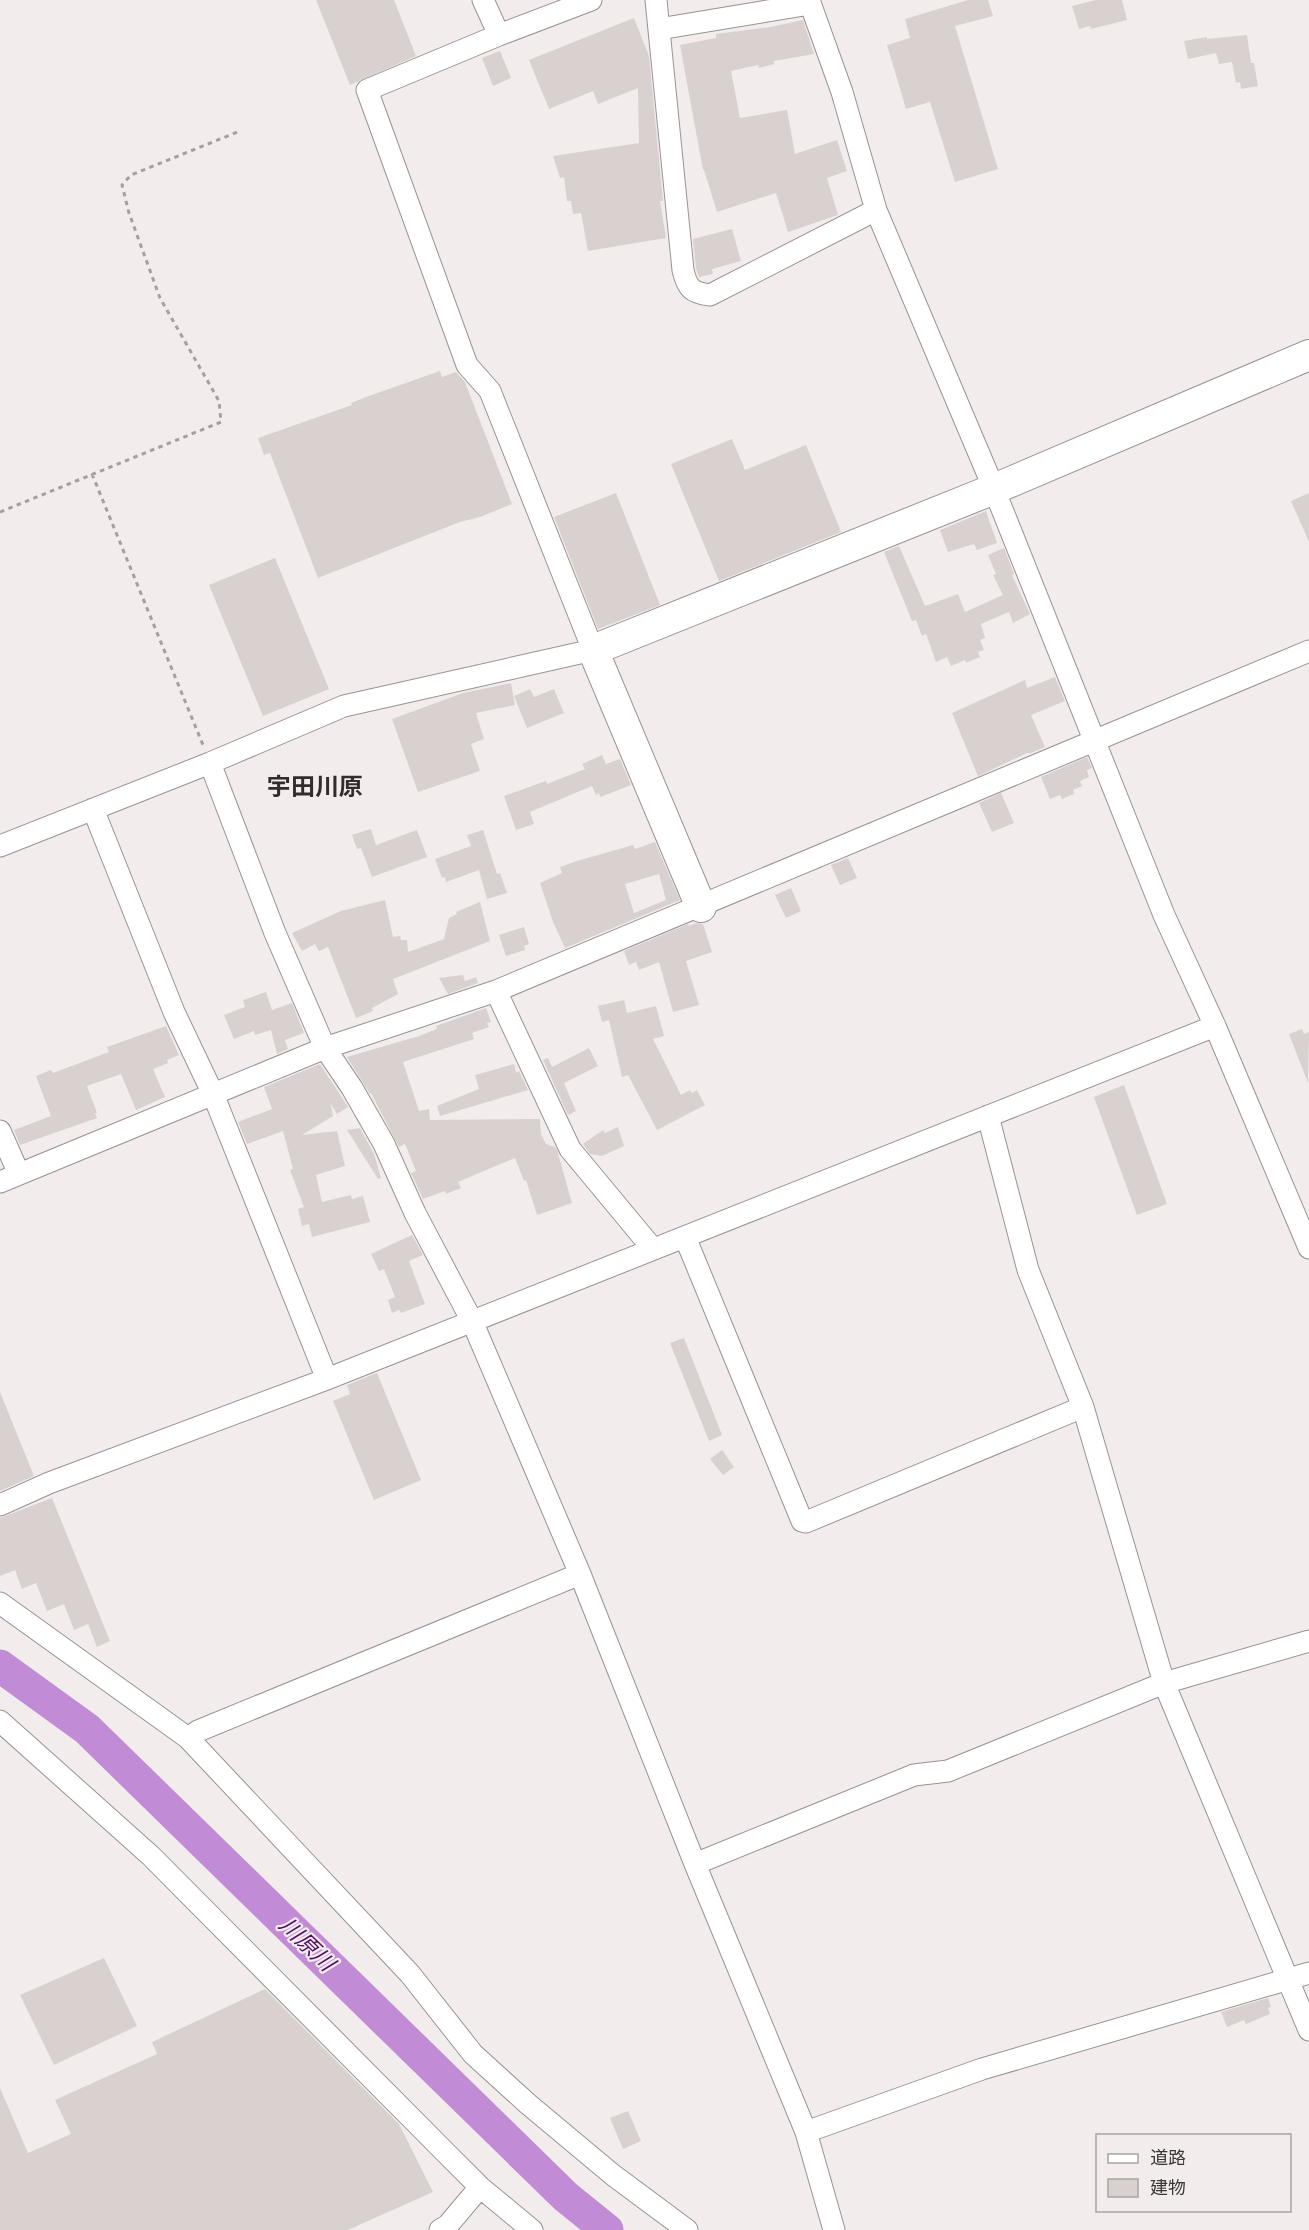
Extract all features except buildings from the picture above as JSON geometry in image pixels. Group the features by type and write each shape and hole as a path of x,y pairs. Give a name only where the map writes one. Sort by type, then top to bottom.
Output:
{"street":[{"path":"483,0 499,35"},
{"path":"591,0 499,35 367,90 466,364 490,391 592,650 701,907"},
{"path":"656,0 682,270 691,290 710,296 876,210"},
{"path":"659,29 809,2 842,92 876,210 994,489 1164,915 1215,1026 1309,1248"},
{"path":"0,846 344,706 592,650 994,489 1309,355"},
{"path":"0,1131 9,1178 325,1048 496,991 1309,651"},
{"path":"210,762 275,933 325,1048 352,1088 384,1144 416,1213 472,1321 580,1574 695,1864 806,2132 834,2230"},
{"path":"93,809 174,1012 213,1094 327,1379"},
{"path":"496,991 570,1149 653,1249"},
{"path":"0,1505 49,1483 327,1379 1215,1026"},
{"path":"988,1116 1028,1270 1083,1407 1164,1683 1309,2030"},
{"path":"685,1237 802,1521 806,1522 1083,1407"},
{"path":"188,1738 198,1731 580,1574"},
{"path":"0,1603 188,1738 410,1974 473,2054 528,2104 613,2175 687,2230"},
{"path":"695,1864 914,1775 948,1771 1164,1683 1309,1641"},
{"path":"0,1720 151,1856 480,2187 532,2230"},
{"path":"806,2132 982,2069 1309,1973"},
{"path":"447,2228 480,2187"}],"path":[{"path":"0,512 221,422 219,401 160,298 129,213 122,186 131,175 240,131"},
{"path":"92,474 210,762"}],"waterway":[{"name":"川原川","path":"0,1666 87,1729 566,2197 607,2230"}],"district":[{"name":"宇田川原","path":"315,787"}]}
